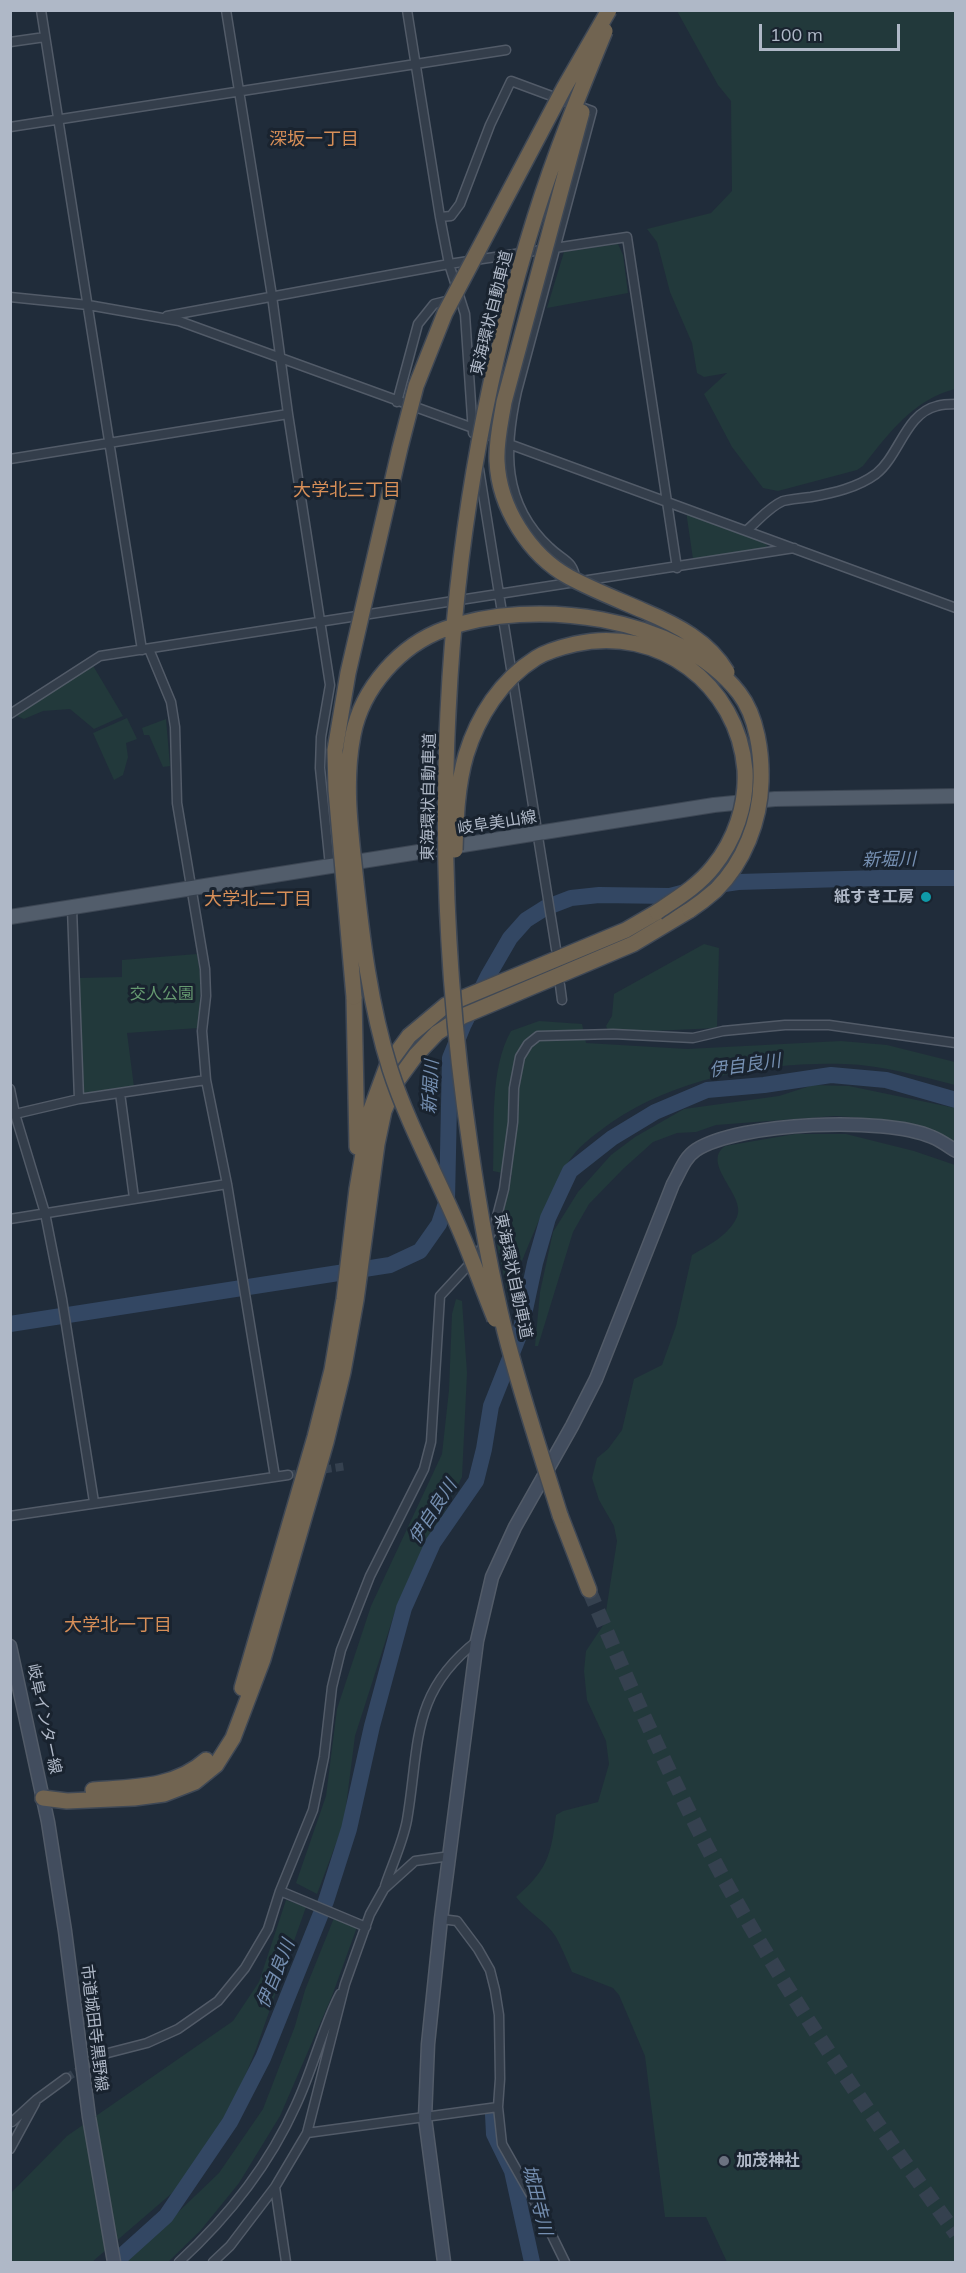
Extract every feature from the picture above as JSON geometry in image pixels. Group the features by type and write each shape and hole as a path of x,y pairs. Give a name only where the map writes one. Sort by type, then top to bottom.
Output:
{"highway":[{"path":"356,1250 354,997 336,790 335,750 348,673 416,386 445,313 564,88 609,10"},
{"name":"東海環状自動車道","path":"589,1590 560,1515 518,1378 498,1299 474,1172 449,999 445,846 448,720 458,599 473,482 493,380 535,219 578,96 614,10"},
{"path":"43,1798 67,1801 134,1798 164,1794 195,1782 216,1765 233,1738 263,1659 326,1442 343,1372 356,1250 384,1111 397,1081 416,1055 437,1033 463,1016 633,944 690,910 717,889 731,872 743,852 758,813 761,786 759,755 751,717 725,669 706,646 690,633 567,576 525,539 503,494 497,462 504,402 559,191 605,31"},
{"path":"518,1378 461,1232 406,1110 379,1030 362,944 348,799 349,763 354,730 369,693 383,672 406,651 445,628 505,615 599,619 639,627 687,650 717,672 740,694"},
{"path":"357,1189 370,1112 387,1066 410,1036 449,999 526,971 626,930 657,912 700,880 713,868 727,848 741,811 746,783 744,757 737,732 714,690 695,672 662,652 620,640 594,640 564,647 538,657 511,676 492,700 477,726 466,756 458,789 449,999"}],"main road":[{"name":"岐阜美山線","path":"10,917 714,805 755,801 956,796"}],"street":[{"path":"41,10 108,442 145,650 171,702 175,727 177,803 205,969 206,996 202,1031 206,1080 226,1184 275,1477"},
{"path":"226,10 272,296 330,685 321,737 320,768 330,866"},
{"path":"407,10 440,217 449,264 465,314 473,428 556,949"},
{"path":"10,42 45,37"},
{"path":"10,127 506,50"},
{"path":"440,217 452,216 460,204 490,125 511,81 591,111 517,391 510,424 509,444 510,472 515,498 521,512 548,547 571,563 576,582"},
{"path":"164,317 449,264 627,237 677,568"},
{"path":"10,297 88,305 164,317 280,357 473,428 509,444 956,608"},
{"path":"398,402 418,324 434,303 460,298"},
{"path":"747,530 770,508 784,501 831,494 866,481 879,472 914,422 935,406 956,404"},
{"path":"10,459 288,414"},
{"path":"10,714 100,656 794,548"},
{"path":"72,908 79,1100"},
{"path":"560,985 562,1000"},
{"path":"108,2053 147,2043 178,2029 218,2001 245,1968 268,1929 284,1893 313,1810 324,1757 332,1687 340,1650 370,1576 424,1469 431,1442 440,1296 476,1257 494,1227 504,1189 513,1122 514,1088 520,1057 528,1044 538,1036 613,1034 693,1038 723,1031 785,1025 829,1025 956,1043"},
{"path":"15,1114 79,1100 206,1080"},
{"path":"10,1089 15,1114 45,1213 62,1299 94,1502"},
{"path":"120,1093 134,1198"},
{"path":"444,2262 425,2118 428,2044 441,1919 477,1641 492,1577 516,1527 596,1379 673,1184 686,1159 710,1143 736,1135 781,1128 848,1124 894,1128 931,1136 956,1151"},
{"path":"10,1219 226,1184"},
{"path":"10,1516 288,1475"},
{"path":"213,2262 230,2246 275,2187 308,2133 362,1925 384,1889 406,1823 421,1716 431,1692 446,1670 457,1657 477,1641"},
{"name":"岐阜インター線","path":"10,1646 43,1798"},
{"name":"市道城田寺黒野線","path":"43,1798 65,1931 89,2117 114,2262"},
{"path":"384,1889 415,1861 450,1856"},
{"path":"284,1893 362,1925"},
{"path":"441,1919 457,1921 490,1970 499,2015 498,2107 502,2144 541,2213 565,2262"},
{"path":"179,2262 252,2181 279,2142 335,2003 345,1984"},
{"path":"10,2116 12,2122 36,2100 66,2078"},
{"path":"10,2149 36,2100"},
{"path":"308,2133 498,2107"},
{"path":"275,2187 285,2262"}],"green space":[{"path":"677,11 955,11 955,389 940,394 914,409 857,470 778,491 763,488 732,447 704,394 727,373 704,377 697,373 692,343 670,292 657,242 647,229 711,213 732,191 731,101 718,85"},
{"path":"618,244 623,255 628,293 547,308 564,252"},
{"path":"686,511 766,540 767,548 693,559"},
{"path":"92,664 123,716 94,729 70,709 43,711 24,719 17,716"},
{"path":"127,718 137,739 126,743 128,757 123,775 114,780 93,733"},
{"path":"166,719 170,766 163,767 149,735 144,735 142,728"},
{"path":"704,944 719,948 717,1028 609,1033 606,1026 612,1016 614,994"},
{"name":"交人公園","path":"197,954 201,979 198,1028 127,1033 134,1087 82,1095 78,978 122,977 122,960"},
{"path":"539,1021 582,1024 586,1043 687,1049 841,1041 887,1045 955,1062 955,1085 872,1066 814,1064 723,1075 665,1094 612,1122 595,1134 571,1158 544,1210 508,1295 496,1240 512,1175 493,1171 496,1081 504,1046 511,1031"},
{"path":"813,1085 849,1086 955,1108 955,1142 925,1129 879,1119 835,1116 716,1125 696,1132 677,1133 653,1142 589,1204 573,1232 538,1346 535,1346 540,1292 553,1232 578,1192 611,1155 635,1137 684,1109 779,1096"},
{"path":"795,1134 846,1134 914,1151 955,1165 955,2262 727,2262 706,2217 665,2217 645,2056 619,1995 613,1988 572,1972 552,1931 516,1897 535,1879 546,1861 556,1815 598,1802 609,1764 606,1741 587,1700 584,1671 586,1651 604,1624 617,1541 614,1526 599,1500 592,1478 597,1458 608,1449 622,1430 634,1379 662,1365 676,1326 692,1255 729,1230 737,1217 736,1200 720,1171 719,1153 725,1146"},
{"path":"456,1299 462,1301 467,1373 462,1477 397,1605 355,1736 344,1822 317,1894 296,1883 326,1796 337,1709 371,1606 442,1454 449,1390 452,1314"},
{"path":"286,1900 306,1907 256,2049 233,2106 186,2181 92,2262 11,2262 11,2193 67,2136 233,2021 259,1982"},
{"path":"334,1918 357,1927 332,1996 280,2116 239,2183 200,2231 168,2262 126,2262 219,2173 263,2109 295,2026 305,1990"}],"waterway":[{"name":"新堀川","path":"10,1324 390,1265 420,1251 439,1224 447,1200 450,1058 463,1026 510,938 526,920 545,908 571,898 599,895 670,896 704,887 738,882 956,878"},
{"name":"伊自良川","path":"115,2262 166,2216 230,2122 263,2058 326,1901 349,1829 372,1726 404,1608 433,1543 476,1481 491,1406 520,1333 535,1263 548,1218 570,1171 612,1138 655,1112 707,1090 764,1085 831,1075 886,1080 956,1100"},
{"name":"城田寺川","path":"493,2114 494,2134 512,2171 532,2262"}],"tunnel":[{"path":"288,1475 347,1466"},
{"path":"589,1590 671,1774 706,1846 751,1927 835,2061 956,2234"},
{"path":"66,2078 108,2053"}],"place":[{"name":"紙すき工房","path":"926,897"},
{"name":"加茂神社","path":"724,2161"}],"district":[{"name":"深坂一丁目","path":"314,140"},
{"name":"大学北三丁目","path":"347,491"},
{"name":"大学北二丁目","path":"258,900"},
{"name":"大学北一丁目","path":"118,1626"}]}
